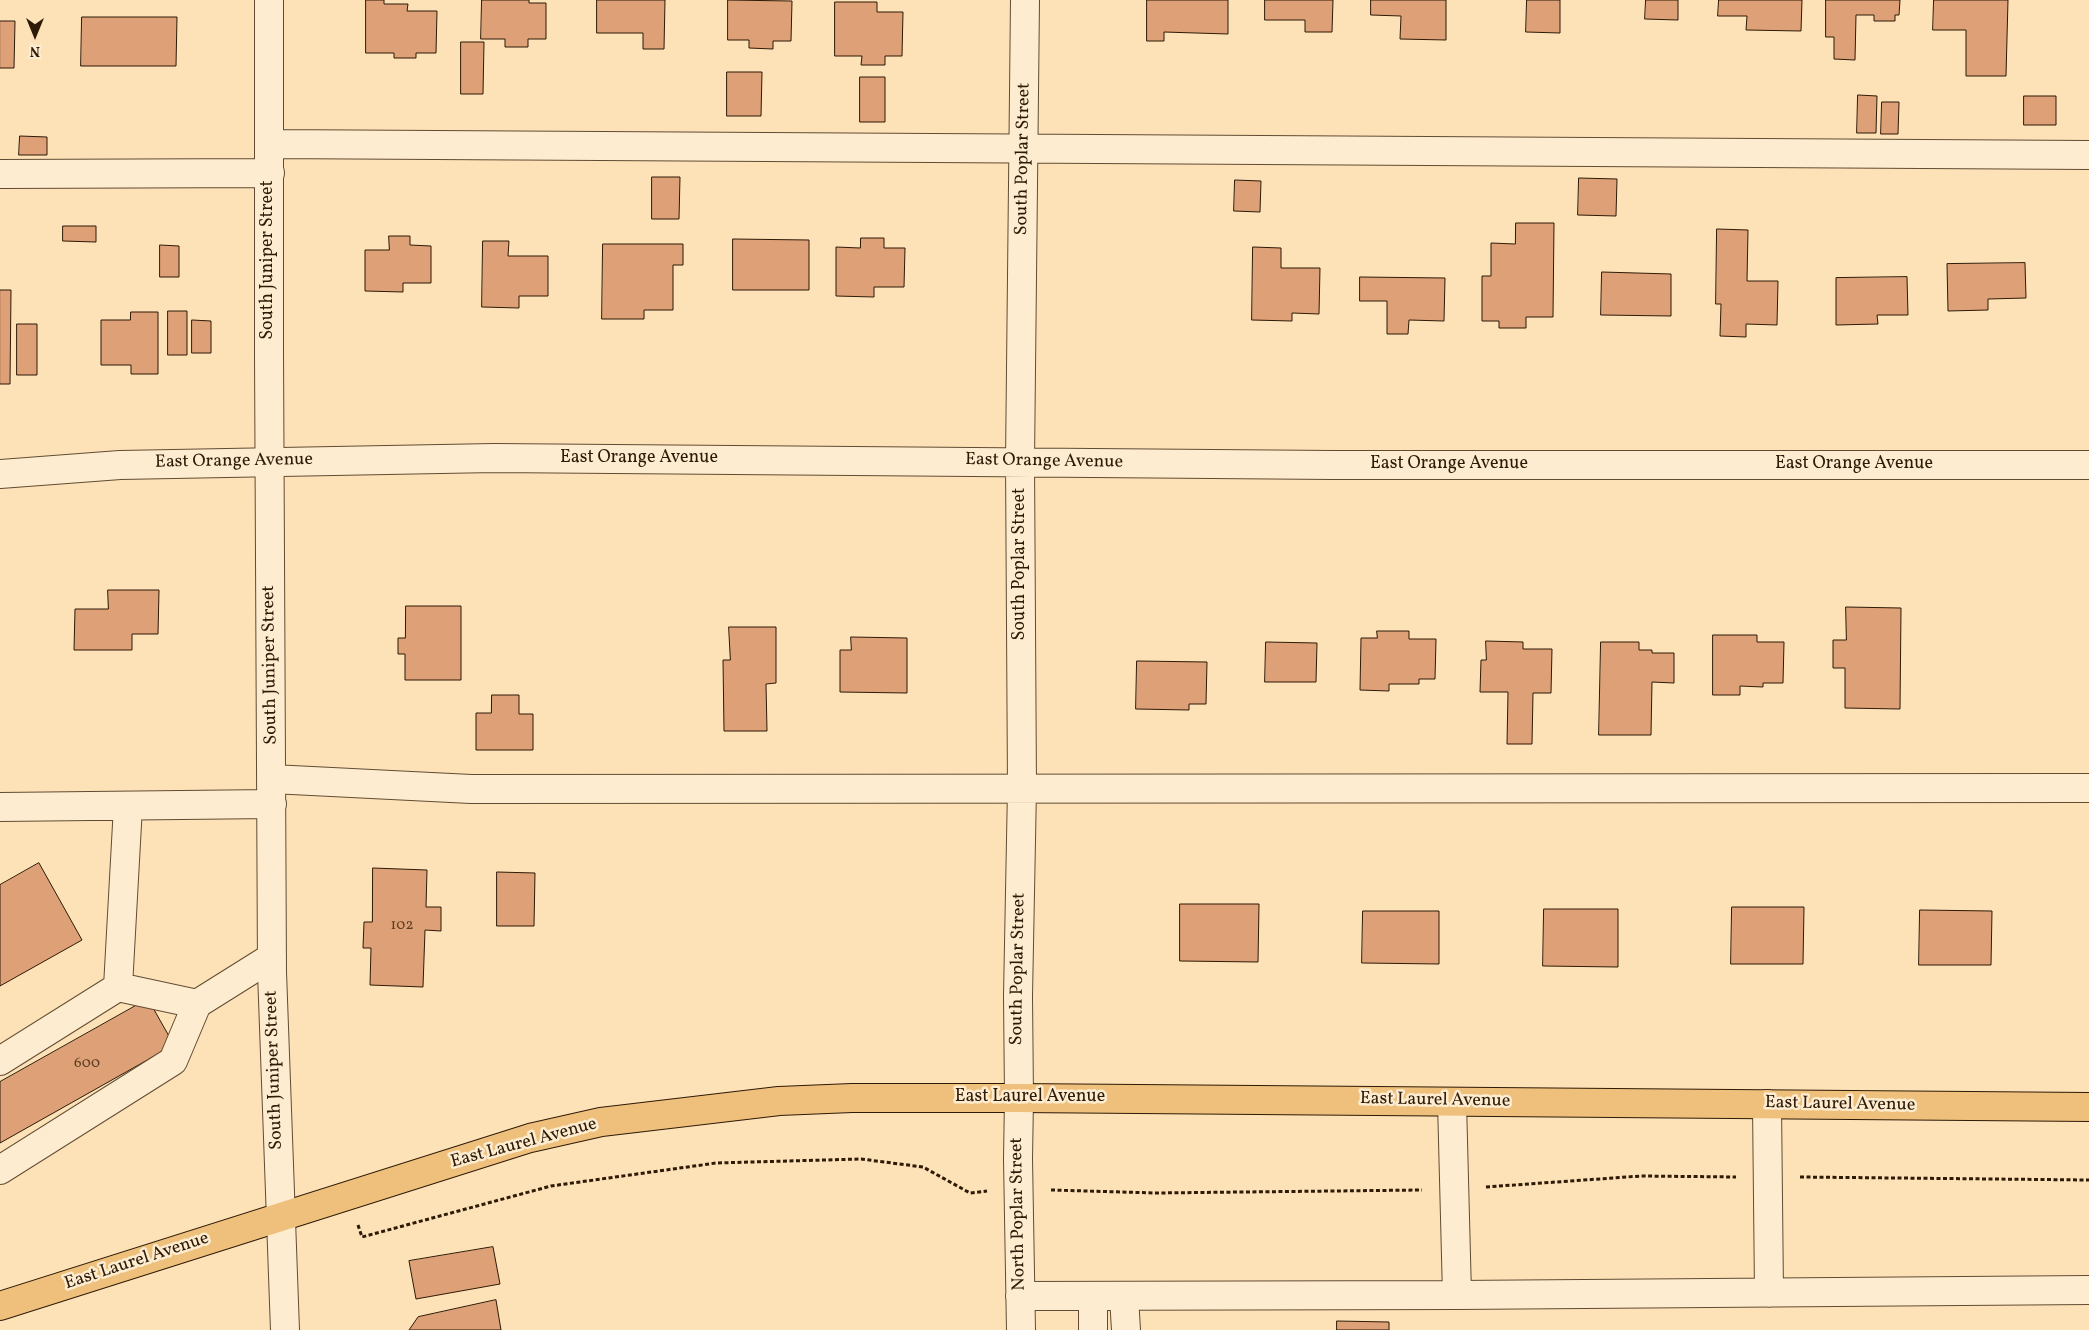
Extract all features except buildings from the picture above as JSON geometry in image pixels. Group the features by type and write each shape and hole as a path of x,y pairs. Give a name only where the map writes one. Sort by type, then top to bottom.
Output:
{"main road":[{"name":"East Laurel Avenue","path":"0,1306 530,1138 601,1122 779,1101 852,1098 1019,1098 2089,1108"}],"street":[{"name":"South Juniper Street","path":"269,0 272,957 285,1330"},
{"name":"South Poplar Street","path":"1019,1098 1018,996 1022,788 1020,461 1025,0"},
{"path":"270,144 2089,155"},
{"path":"0,174 270,173"},
{"name":"East Orange Avenue","path":"0,474 120,465 494,458 1332,465 2089,465"},
{"path":"0,807 128,806 272,792 471,789 2089,788"},
{"path":"118,987 128,806"},
{"path":"0,1170 173,1061 197,1004 272,957"},
{"path":"0,1061 118,987 197,1004"},
{"name":"North Poplar Street","path":"1019,1098 1018,1159 1021,1330"},
{"path":"1452,1102 1457,1295"},
{"path":"1767,1104 1769,1292"},
{"path":"1020,1296 2089,1290"},
{"path":"1093,1296 1093,1330"},
{"path":"1124,1296 1126,1330"}]}
